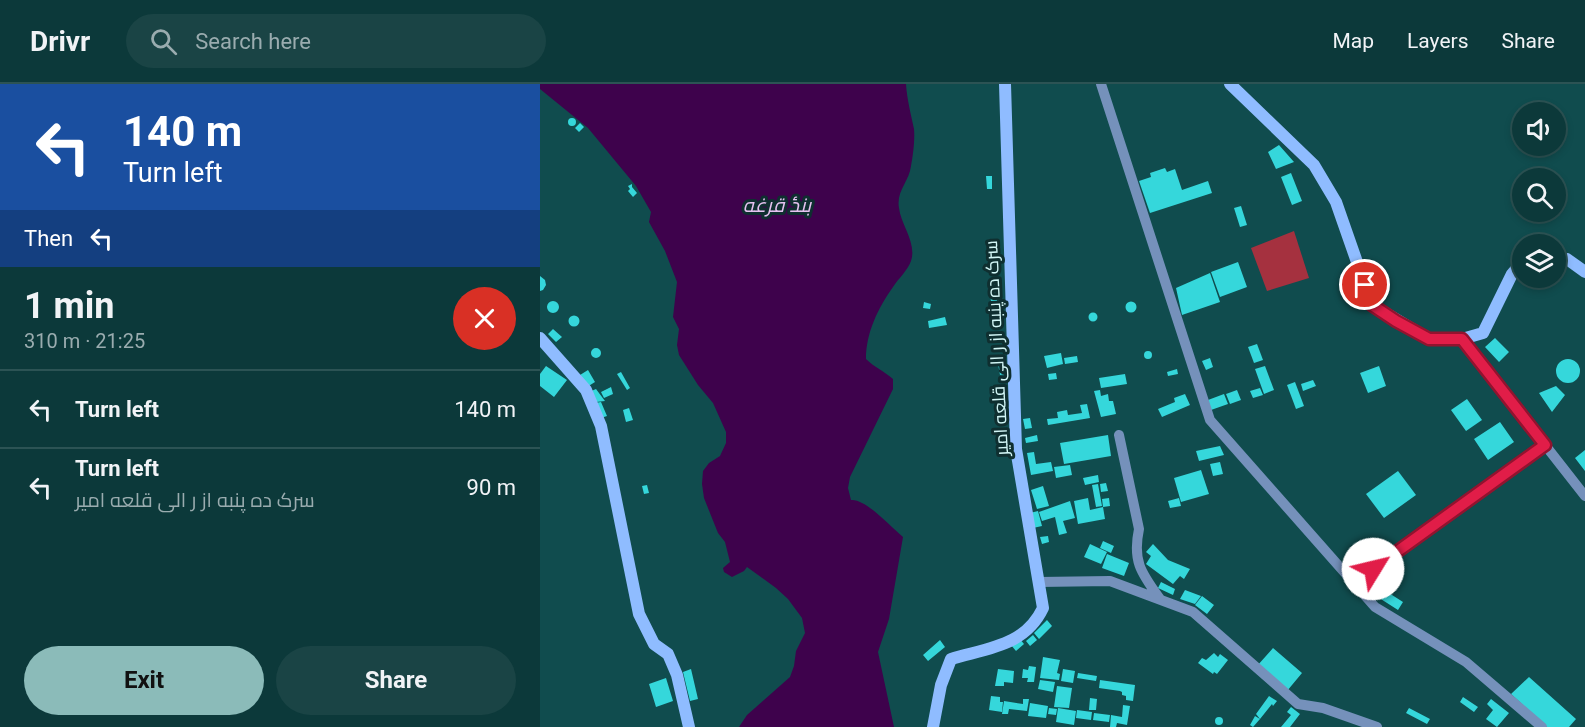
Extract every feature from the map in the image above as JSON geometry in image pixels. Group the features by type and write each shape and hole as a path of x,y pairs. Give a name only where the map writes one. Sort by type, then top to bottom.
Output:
{"street":[{"name":"سرک ده پنبه از ر الی قلعه امیر","path":"933,727 941,685 951,659 1015,640 1036,623 1043,608 1016,449 1005,84"},
{"path":"1101,84 1210,420 1374,607 1466,662 1542,727"},
{"path":"1230,84 1314,165 1336,202 1372,305 1429,339 1462,339 1483,333 1512,274"},
{"path":"1566,259 1585,272"},
{"path":"540,338 586,390 601,426 639,614 654,644 668,654 676,675 689,727"},
{"path":"1462,339 1585,496"},
{"path":"1119,435 1139,529 1136,545 1141,573 1160,599"},
{"path":"1354,582 1545,445"},
{"path":"1039,582 1110,581 1193,612 1298,704 1323,708 1377,727"}],"shaded area":[{"path":"1294,231 1309,278 1267,291 1251,248"}],"water":[{"name":"بندٔ قرغه","path":"540,84 906,84 914,129 914,143 910,172 901,191 899,202 900,214 912,248 911,261 878,312 868,340 866,359 893,379 893,389 850,477 848,488 851,500 870,508 903,537 889,619 878,652 894,727 739,727 747,715 790,677 796,651 805,633 802,618 788,599 747,567 732,577 724,572 723,568 730,562 725,542 718,533 704,498 702,484 703,471 709,463 720,456 726,443 726,432 713,403 698,385 679,355 677,345 679,329 673,317 677,282 665,251 649,222 651,212 636,186 588,128 540,89"}],"building":[{"path":"572,118 576,122 572,126 568,122"},
{"path":"580,123 584,127 579,132 575,128"},
{"path":"1279,145 1294,162 1276,169 1268,152"},
{"path":"1165,168 1167,172 1175,169 1182,190 1208,181 1212,193 1150,213 1139,181 1151,177 1150,173"},
{"path":"1291,173 1302,201 1292,205 1281,177"},
{"path":"986,176 992,176 992,189 987,189"},
{"path":"632,184 637,193 633,197 628,191 630,189 628,186"},
{"path":"1241,206 1247,225 1240,227 1234,208"},
{"path":"1238,262 1247,287 1220,297 1211,272"},
{"path":"1210,273 1220,302 1182,315 1176,288"},
{"path":"540,276 545,280 546,285 540,291"},
{"path":"990,290 996,290 998,314 992,314"},
{"path":"555,301 559,307 555,313 551,313 547,305"},
{"path":"1131,301 1137,307 1131,313 1125,307"},
{"path":"924,302 931,304 930,309 923,308"},
{"path":"1093,312 1098,317 1093,322 1088,317"},
{"path":"574,316 578,317 578,325 574,326 570,325 569,321 570,317"},
{"path":"945,317 947,325 929,328 928,321"},
{"path":"553,329 562,337 556,342 548,334"},
{"path":"1495,338 1509,352 1499,362 1485,347"},
{"path":"1257,344 1263,360 1254,363 1248,347"},
{"path":"596,348 601,353 596,358 591,353"},
{"path":"1148,351 1152,355 1148,359 1144,355"},
{"path":"1061,353 1063,364 1047,368 1044,356"},
{"path":"1077,356 1078,362 1065,364 1064,358"},
{"path":"1002,357 1005,374 1000,375 997,358"},
{"path":"1210,358 1213,367 1206,370 1202,361"},
{"path":"1568,359 1577,362 1580,371 1577,380 1568,383 1559,380 1556,371 1559,362"},
{"path":"546,366 567,380 554,397 540,386 540,374"},
{"path":"1265,366 1274,390 1264,394 1255,369"},
{"path":"1379,366 1386,386 1368,393 1360,373"},
{"path":"1177,369 1178,374 1168,376 1167,372"},
{"path":"588,370 595,382 587,387 580,375"},
{"path":"621,372 630,388 627,390 617,374"},
{"path":"1056,373 1057,379 1049,380 1048,374"},
{"path":"1125,374 1127,384 1101,388 1099,378"},
{"path":"1313,380 1316,386 1303,391 1301,384"},
{"path":"1295,382 1304,406 1296,409 1287,385"},
{"path":"1556,386 1565,395 1552,412 1539,393"},
{"path":"611,387 613,394 604,398 601,392"},
{"path":"1260,388 1263,395 1253,398 1250,391"},
{"path":"596,389 605,401 596,402 589,392"},
{"path":"1100,390 1101,396 1108,394 1109,401 1113,401 1116,414 1101,417 1094,391"},
{"path":"1237,390 1241,400 1230,404 1226,394"},
{"path":"1185,394 1190,405 1162,417 1158,409 1175,402 1174,398"},
{"path":"1224,394 1228,404 1211,410 1208,400"},
{"path":"1467,399 1482,420 1466,431 1451,410"},
{"path":"601,402 607,416 601,418 595,403"},
{"path":"1087,404 1090,418 1048,425 1047,419 1058,418 1057,412 1067,410 1068,415 1082,413 1080,405"},
{"path":"629,408 633,420 626,422 623,410"},
{"path":"1030,418 1032,428 1025,429 1023,419"},
{"path":"1500,422 1514,442 1488,460 1474,439"},
{"path":"1037,435 1038,441 1026,443 1025,438"},
{"path":"1108,435 1111,456 1064,464 1060,443"},
{"path":"1220,446 1224,455 1199,461 1196,451"},
{"path":"1585,450 1585,471 1575,458"},
{"path":"1034,452 1036,464 1051,462 1053,471 1031,475 1027,453"},
{"path":"1220,462 1223,474 1213,476 1210,464"},
{"path":"1070,465 1072,475 1056,478 1054,467"},
{"path":"1201,470 1209,494 1181,502 1174,478"},
{"path":"1398,471 1416,495 1384,518 1366,494"},
{"path":"1098,475 1099,482 1085,485 1083,478"},
{"path":"1106,483 1108,491 1101,492 1100,484"},
{"path":"1098,484 1102,506 1096,507 1092,485"},
{"path":"647,485 649,493 644,494 642,486"},
{"path":"1043,486 1049,506 1037,509 1031,490"},
{"path":"1088,498 1090,510 1103,507 1105,519 1078,524 1074,501"},
{"path":"1109,498 1110,506 1103,507 1102,499"},
{"path":"1179,498 1181,506 1170,508 1168,501"},
{"path":"1070,501 1075,518 1063,521 1067,533 1059,535 1055,517 1042,521 1039,512"},
{"path":"1038,511 1042,526 1033,528 1030,513"},
{"path":"1048,536 1049,542 1042,544 1040,537"},
{"path":"1103,541 1114,546 1111,553 1100,548"},
{"path":"1090,544 1107,552 1101,564 1084,557"},
{"path":"1153,544 1168,560 1190,569 1184,579 1180,576 1173,584 1146,564 1151,556 1146,552"},
{"path":"1107,554 1129,563 1124,576 1102,568"},
{"path":"1367,579 1403,602 1398,610 1362,587"},
{"path":"1161,582 1175,589 1173,595 1158,588"},
{"path":"1185,590 1201,596 1195,604 1180,599"},
{"path":"1202,596 1214,605 1207,614 1195,605"},
{"path":"1047,620 1052,626 1039,639 1034,633"},
{"path":"1033,635 1037,640 1030,646 1026,641"},
{"path":"1019,638 1024,644 1016,651 1011,645"},
{"path":"940,640 945,647 928,661 923,655"},
{"path":"1273,648 1302,673 1287,691 1257,666"},
{"path":"1214,653 1228,660 1217,674 1214,672 1213,674 1198,663 1202,658 1206,660"},
{"path":"1043,657 1060,660 1057,673 1060,674 1059,680 1040,678"},
{"path":"1029,666 1036,667 1034,682 1027,682 1028,678 1022,678 1023,669 1028,670"},
{"path":"691,669 698,699 690,701 683,672"},
{"path":"998,669 1014,671 1013,683 1004,682 1004,686 995,686"},
{"path":"1063,669 1075,671 1073,683 1061,681"},
{"path":"1078,673 1097,676 1096,681 1077,678"},
{"path":"1529,677 1576,719 1569,727 1547,727 1511,694"},
{"path":"666,678 673,701 656,707 649,684"},
{"path":"1040,680 1055,682 1053,692 1038,689"},
{"path":"1100,680 1135,685 1133,701 1126,700 1126,696 1120,691 1099,688"},
{"path":"1057,686 1072,688 1069,708 1054,707"},
{"path":"991,696 1000,697 1000,702 1003,702 1002,712 989,710"},
{"path":"1269,696 1277,701 1260,719 1256,714"},
{"path":"1463,697 1478,707 1474,712 1460,702"},
{"path":"1090,698 1097,699 1096,710 1089,710"},
{"path":"1023,699 1029,699 1027,711 1009,709 1008,714 1002,714 1004,701 1023,704"},
{"path":"1491,699 1509,713 1497,727 1486,719 1493,710 1487,704"},
{"path":"1030,703 1048,706 1046,718 1028,716"},
{"path":"1123,705 1130,706 1127,725 1117,723 1116,727 1110,727 1111,715 1122,717"},
{"path":"1291,707 1300,714 1290,727 1281,727 1291,715 1287,712"},
{"path":"1049,708 1057,709 1056,715 1048,714"},
{"path":"1058,708 1076,711 1074,725 1056,722"},
{"path":"1409,708 1430,719 1427,724 1406,713"},
{"path":"1077,710 1092,712 1091,720 1076,718"},
{"path":"1094,713 1110,715 1109,722 1093,720"},
{"path":"1255,716 1260,719 1253,727 1250,725"},
{"path":"1219,717 1223,721 1219,725 1215,721"}],"route":[{"path":"1365,285 1372,305 1396,321 1429,339 1462,339 1545,445 1373,569"}]}
